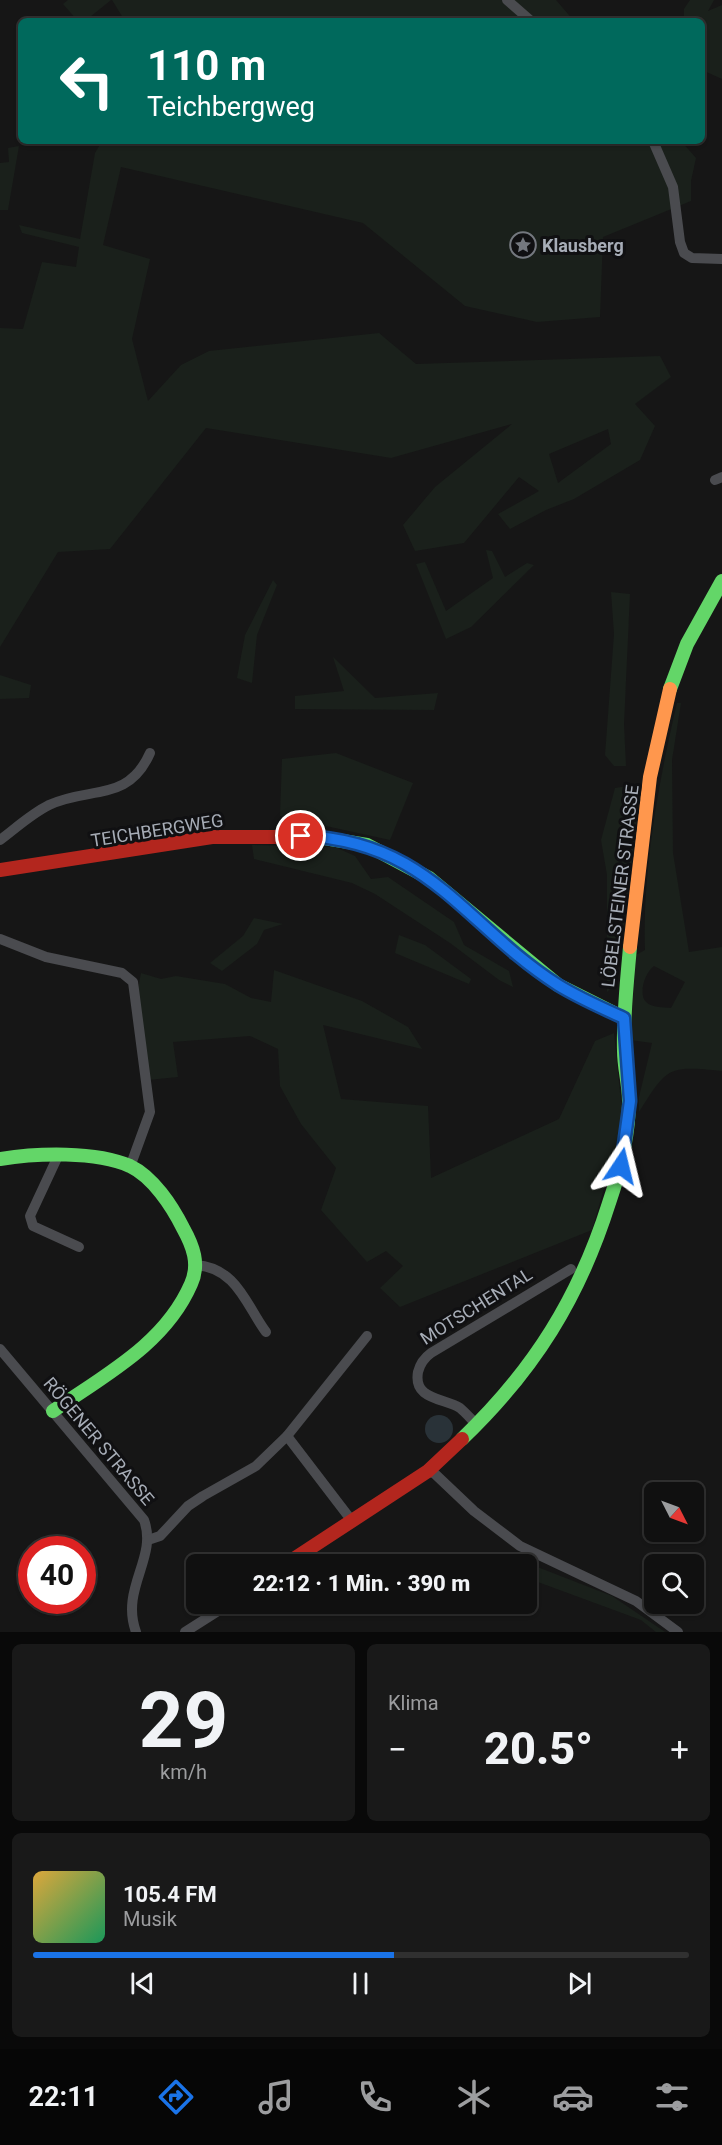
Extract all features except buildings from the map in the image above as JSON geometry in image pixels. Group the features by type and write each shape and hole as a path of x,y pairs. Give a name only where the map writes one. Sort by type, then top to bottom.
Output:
{"street":[{"path":"507,0 528,18"},
{"path":"654,144 673,187 682,250 692,258 722,259"},
{"name":"LÖBELSTEINER STRASSE","path":"429,1471 477,1425 538,1354 567,1307 595,1248 621,1166 628,1127 630,1101 624,1018 644,830 659,732 682,655 698,620 722,581"},
{"path":"0,840 33,814 51,804 124,786 143,769 150,753"},
{"name":"TEICHBERGWEG","path":"0,870 212,837 318,837 367,845 429,878 558,985 624,1018"},
{"path":"0,939 46,957 122,973 133,982 150,1112 130,1167"},
{"path":"0,1160 30,1155 58,1155 115,1162 130,1167 144,1176 168,1202 186,1236 196,1265 192,1282 165,1328 154,1340 53,1411"},
{"path":"58,1155 30,1216 30,1222 33,1226 79,1247"},
{"path":"196,1265 219,1272 242,1290 266,1332"},
{"name":"MOTSCHENTAL","path":"477,1425 460,1409 434,1400 423,1391 417,1378 423,1361 431,1353 571,1269"},
{"path":"136,1632 132,1621 131,1601 148,1540 160,1536 195,1501 256,1466 287,1436 367,1335"},
{"name":"RÖGENER STRASSE","path":"0,1349 141,1514 147,1527 148,1540"},
{"path":"287,1436 352,1521"},
{"path":"301,1554 429,1471 435,1474 474,1512 520,1546 619,1591 678,1632"},
{"path":"185,1632 213,1614"}],"shaded area":[{"path":"68,0 111,0 89,18 75,18 63,4"},
{"path":"112,0 556,0 571,18 123,18"},
{"path":"690,0 714,0 708,11 722,5 722,79 705,71 705,18 684,18 684,9"},
{"path":"100,144 684,144 696,158 691,181 691,201 603,237 600,317 537,322 465,306 363,223 121,167 103,245 150,259 132,339 148,401 181,365 209,351 379,333 416,364 660,356 671,377 635,404 655,426 640,460 574,499 546,510 510,529 498,514 539,491 519,477 464,543 415,551 403,525 435,487 512,424 391,458 206,428 110,549 58,552 0,647 0,328 23,329 42,262 76,267 79,247 22,233 19,225 80,239 95,153","holes":["608,429 611,444 558,483 549,454"]},
{"path":"19,146 8,210 0,210 0,163 9,162 8,148"},
{"path":"486,550 492,551 505,577 527,563 534,565 471,627 446,639 416,564 425,562 446,611 493,578"},
{"path":"273,580 277,585 257,635 252,683 237,678 245,635"},
{"path":"611,592 630,594 624,724 626,766 614,766 605,755 614,634"},
{"path":"333,657 375,698 438,693 434,710 295,709 295,696 344,691"},
{"path":"0,675 31,685 29,698 0,699"},
{"path":"677,703 681,703 672,760 673,853 689,952 722,947 722,1071 690,1069 671,1072 657,1085 639,1112 639,1097 652,1043 630,1040 636,955 645,950 649,857","holes":["654,966 685,982 671,1008 651,1005 644,998 644,983"]},
{"path":"336,753 413,783 390,840 280,816 282,759"},
{"path":"641,784 617,982 607,992 607,875 601,840 615,788"},
{"path":"252,845 335,847 355,856 371,879 388,877 454,922 464,945 509,971 513,987 499,980 450,943 375,894 352,883 254,859"},
{"path":"254,918 283,924 264,930 257,944 222,971 210,963 243,936"},
{"path":"399,935 425,945 471,979 469,984 395,953"},
{"path":"274,970 362,1001 408,1027 422,1049 323,1025 341,1099 428,1106 431,1178 559,1119 595,1041 614,1033 623,1122 592,1230 400,1307 380,1288 403,1266 386,1251 367,1262 321,1210 336,1168 301,1124 280,1086 278,1049 250,1036 173,1042 178,1077 148,1080 138,989 141,973 161,979 176,976 225,984 251,998 271,1002"},
{"path":"439,1415 449,1419 453,1429 449,1439 439,1443 429,1439 425,1429 429,1419"},
{"path":"537,1567 612,1596 665,1632 656,1632 641,1620 537,1582"}],"traffic: fast":[{"path":"670,689 687,644 722,581"},
{"path":"294,837 318,837 367,845 429,878 558,985 624,1018"},
{"path":"462,1439 511,1386 551,1331 584,1270 609,1203 623,1153 629,1114 624,1038 630,947"},
{"path":"0,1159 31,1155 66,1155 101,1158 130,1166 146,1177 167,1202 179,1219 194,1255 194,1277 180,1305 166,1324 150,1341 113,1371 53,1411"}],"traffic: slow":[{"path":"630,947 650,777 670,689"}],"traffic: jam":[{"path":"0,870 212,837 294,837"},
{"path":"301,1554 428,1471 462,1439"}],"place":[{"name":"Klausberg","path":"523,245"}],"route":[{"path":"301,836 367,845 414,869 458,901 513,950 558,985 624,1018 624,1053 630,1101 621,1166"}]}
